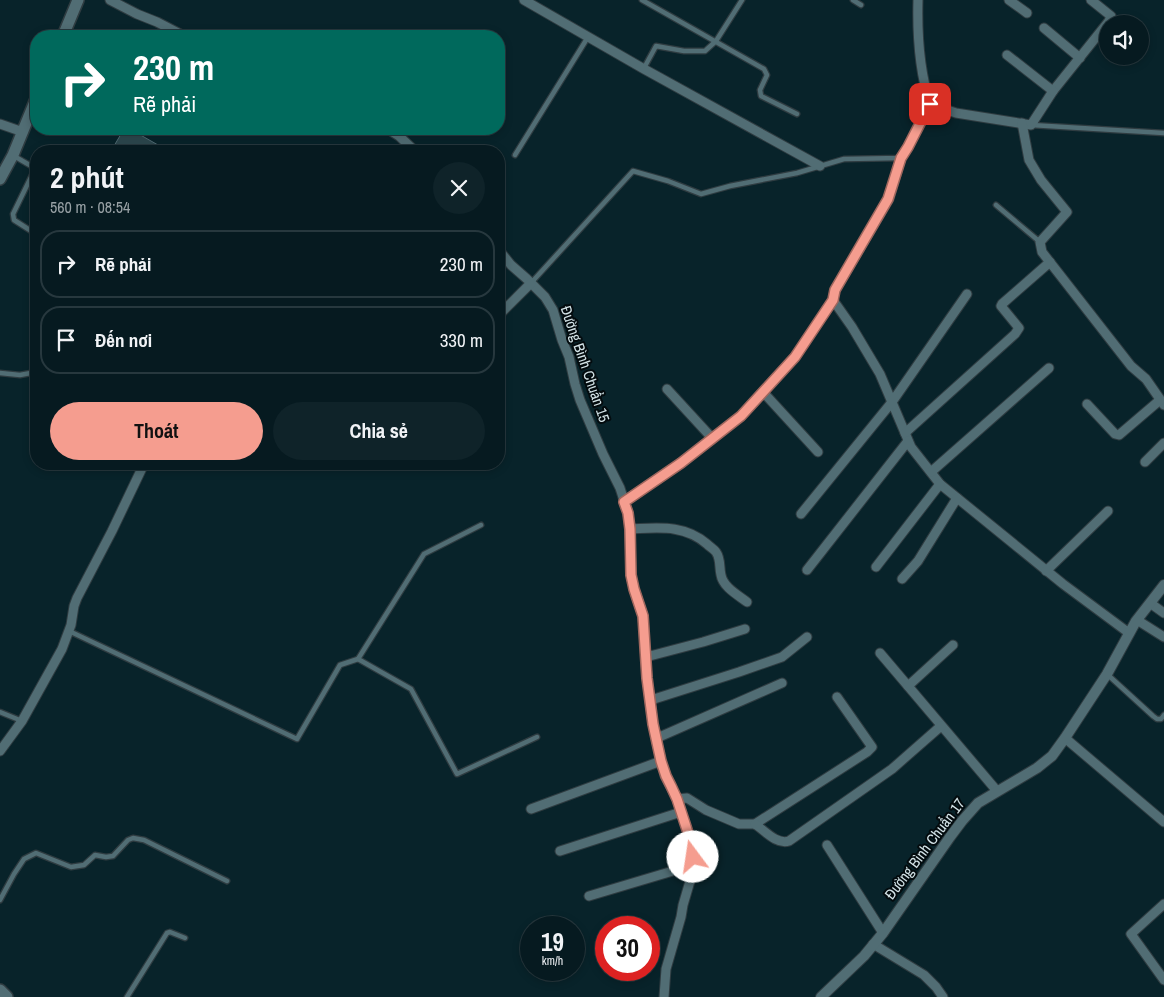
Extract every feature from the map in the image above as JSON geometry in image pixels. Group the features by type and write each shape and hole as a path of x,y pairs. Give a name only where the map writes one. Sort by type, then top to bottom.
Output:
{"main road":[{"path":"66,30 78,0"},
{"path":"0,180 13,155 30,113"},
{"path":"0,990 7,997"}],"street":[{"path":"110,0 172,30"},
{"path":"524,0 820,166"},
{"path":"918,0 920,66 930,104 956,113 1027,124"},
{"path":"1009,0 1027,13"},
{"path":"1087,404 1115,434 1119,435 1162,402 1146,379 1131,366 1042,252 1040,242 1067,212 1041,180 1029,160 1027,124 1109,21 1111,16 1091,0"},
{"path":"1044,28 1080,58"},
{"path":"1006,55 1053,91"},
{"path":"0,124 22,132"},
{"path":"397,135 409,145"},
{"path":"624,502 681,463 741,416 795,357 833,300 835,290 888,199 901,158"},
{"name":"Đường Bình Chuẩn 15","path":"505,257 545,297 553,310 569,357 580,400 620,488 628,513 631,575 643,616 647,678 653,724 661,761 677,799 692,845 693,871 666,969 664,997"},
{"path":"807,570 907,437 1015,334 1019,328 1002,304 1050,262"},
{"path":"505,309 531,283"},
{"path":"801,514 892,402 967,294"},
{"path":"833,300 852,327 880,374 911,447 940,484 1046,571 1129,633"},
{"path":"931,472 1049,368"},
{"path":"667,389 712,438"},
{"path":"763,392 818,452"},
{"path":"1145,462 1164,443"},
{"path":"0,751 22,721 62,649 77,598 141,470"},
{"path":"876,567 940,484"},
{"path":"902,579 918,561 957,498"},
{"path":"1046,571 1108,511"},
{"path":"630,529 670,528 686,531 702,540 716,552 720,562 721,576 730,590 747,602"},
{"name":"Đường Bình Chuẩn 17","path":"822,997 864,956 962,821 978,803 1037,768 1052,756 1107,674 1137,620 1164,584"},
{"path":"1150,603 1164,613"},
{"path":"1137,620 1164,637"},
{"path":"646,657 745,629"},
{"path":"651,700 782,656 807,637"},
{"path":"908,686 953,644"},
{"path":"880,653 997,791"},
{"path":"657,738 782,683"},
{"path":"677,799 687,798 706,810 739,824 755,824 872,747 837,697"},
{"path":"755,824 776,840 783,843 789,841 892,769 941,726"},
{"path":"1065,738 1164,822"},
{"path":"531,810 661,761"},
{"path":"560,851 681,812"},
{"path":"827,845 882,933"},
{"path":"589,896 693,865"},
{"path":"1164,904 1131,934 1164,980"},
{"path":"873,944 924,975 943,997"}],"lane":[{"path":"642,0 764,69 767,75 760,90 761,96 797,114"},
{"path":"644,69 656,46 684,51 705,51 716,42 742,0"},
{"path":"853,0 861,4"},
{"path":"515,155 588,37"},
{"path":"531,283 634,171 668,181 701,194 730,186 797,173 844,158 901,158 930,104"},
{"path":"1027,124 1164,134"},
{"path":"13,155 30,164"},
{"path":"30,179 13,214 14,220 30,230"},
{"path":"996,205 1040,242"},
{"path":"0,373 20,375 30,373"},
{"path":"68,631 297,739 340,665 358,659 424,554 481,525"},
{"path":"358,659 411,689 457,774 537,737"},
{"path":"1107,674 1157,719 1161,719 1164,715"},
{"path":"0,712 22,721"},
{"path":"0,900 24,859 30,856 36,854 71,867 84,865 94,855 113,856 128,840 133,838 144,840 227,881"},
{"path":"127,997 166,933 170,932 185,938"}],"building":[{"path":"120,135 140,135 158,145 115,145"}],"route":[{"path":"693,857 692,845 677,799 661,761 653,724 647,678 643,616 631,575 630,529 628,513 624,502 681,463 741,416 795,357 833,300 835,290 888,199 901,158 930,104"}]}
